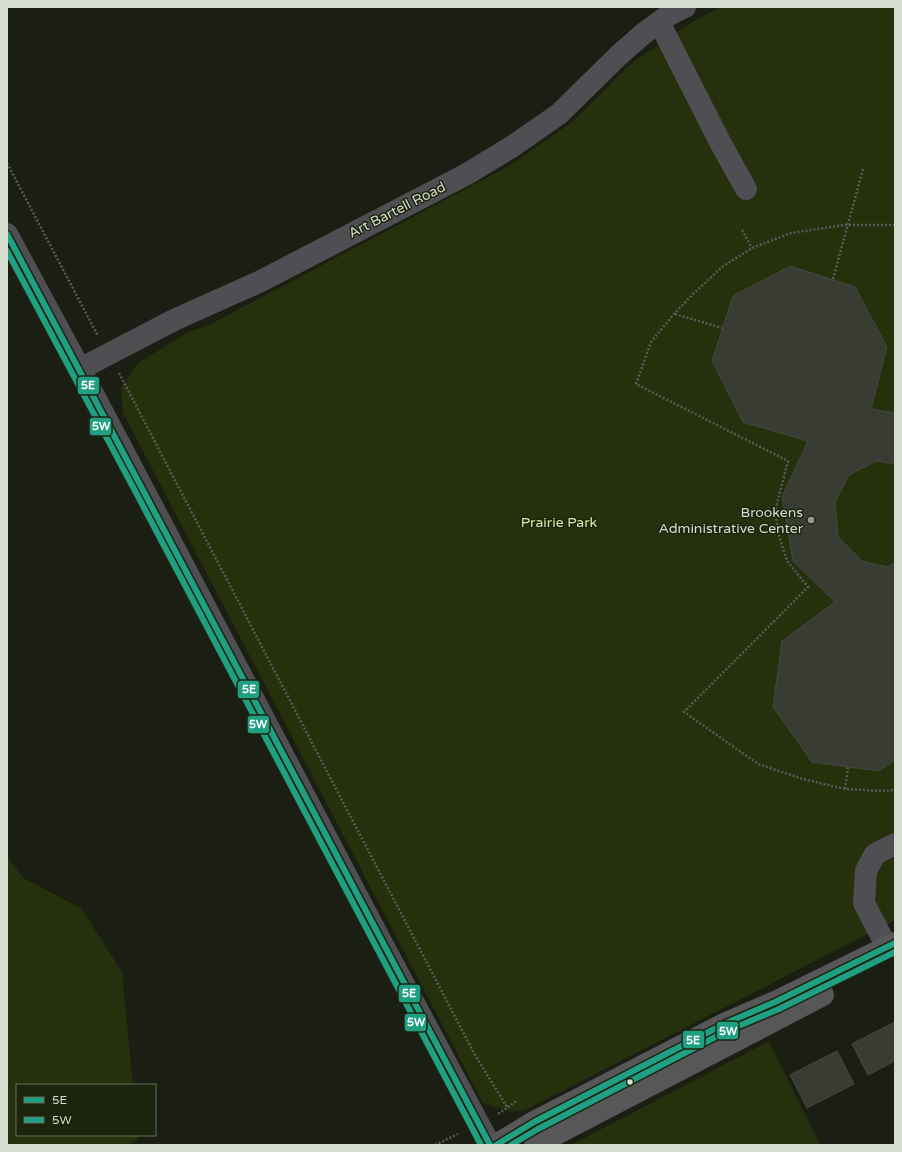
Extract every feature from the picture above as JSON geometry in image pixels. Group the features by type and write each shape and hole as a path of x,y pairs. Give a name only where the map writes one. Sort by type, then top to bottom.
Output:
{"main road":[{"path":"496,1145 534,1122 726,1024 892,949"},
{"path":"535,1145 892,949"}],"street":[{"name":"Art Bartell Road","path":"80,369 174,320 261,281 467,174 513,146 559,114 618,56 643,34 669,15 685,7"},
{"path":"659,22 720,142 746,189"},
{"path":"7,234 80,369 380,940 490,1145"},
{"path":"892,949 864,903 866,871 875,854 895,844"}],"path":[{"path":"7,163 89,319"},
{"path":"833,280 863,169"},
{"path":"895,225 848,225 791,233 752,248 722,266 674,314 652,342 636,384 788,462 775,511 778,536 787,561 808,587 684,712 758,764 803,779 845,790 895,790"},
{"path":"742,230 752,248"},
{"path":"674,314 722,328"},
{"path":"123,382 475,1055 507,1107"},
{"path":"845,790 848,767"},
{"path":"504,1111 516,1101"},
{"path":"435,1145 448,1139"}],"green space":[{"name":"Prairie Park","path":"720,7 895,7 895,920 525,1110 512,1112 483,1103 123,413 121,388 138,363 188,332 209,325 509,166 572,122 632,63 692,22"},
{"path":"7,856 23,878 81,908 122,972 133,1084 16,1084 16,1136 138,1136 138,1139 128,1145 7,1145"},
{"path":"769,1041 820,1145 571,1145"}],"building":[{"name":"Brookens Administrative Center","path":"790,266 855,287 887,347 871,409 895,413 895,464 876,461 849,475 835,502 838,537 862,561 887,567 895,563 895,760 879,771 812,762 773,707 782,641 835,602 793,561 782,497 808,441 743,422 712,361 733,296"},
{"path":"895,1022 895,1061 868,1075 852,1044"},
{"path":"837,1051 854,1084 807,1108 790,1075"}],"transit line":[{"name":"5E","path":"7,234 490,1145"},
{"name":"5W","path":"7,251 481,1145"},
{"name":"5E","path":"496,1145 534,1122 726,1023 775,1002 895,943"},
{"name":"5W","path":"511,1145 538,1129 729,1030 779,1009 895,952"}],"place":[{"name":"Brookens Administrative Center","path":"811,520"}]}
